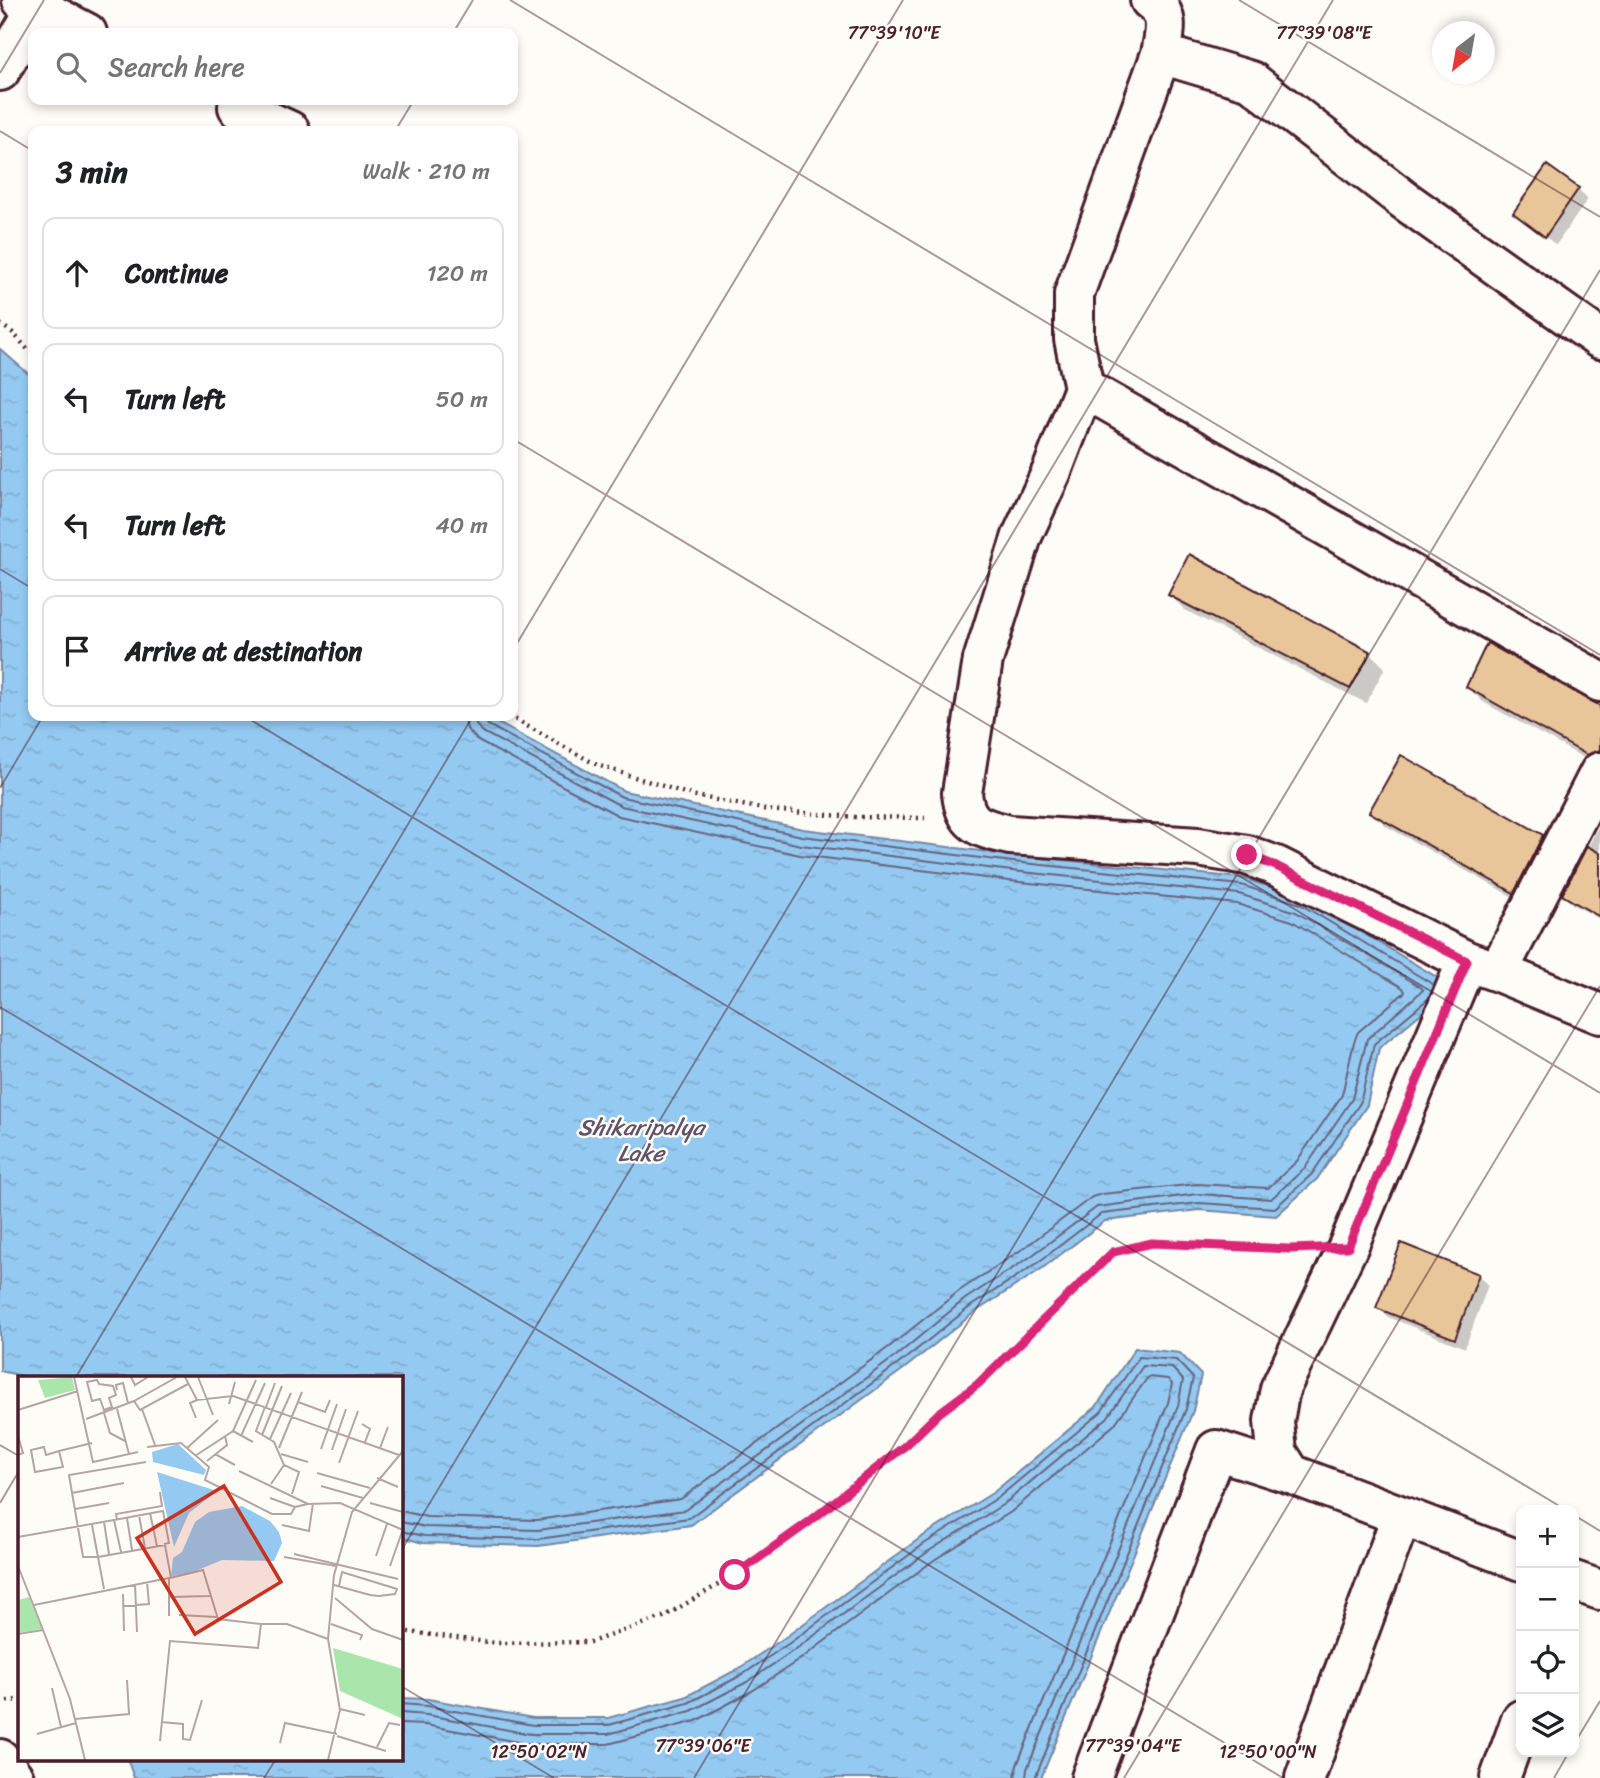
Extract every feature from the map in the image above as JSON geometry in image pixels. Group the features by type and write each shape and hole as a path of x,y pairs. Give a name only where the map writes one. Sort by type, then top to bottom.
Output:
{"street":[{"path":"1150,0 1160,7 1165,20 1161,54 1074,294 1074,339 1084,387 1052,471 1022,536 983,660 962,793 963,808 972,823 1010,835 1198,847 1247,855 1276,866 1483,967 1600,1014"},
{"path":"0,71 29,4 77,28"},
{"path":"1161,54 1251,81 1405,200 1600,339"},
{"path":"229,113 273,126"},
{"path":"1084,387 1600,682"},
{"path":"1291,1474 1277,1452 1274,1421 1280,1389 1483,967 1600,772"},
{"path":"1091,1778 1216,1450 1291,1474 1516,1559"},
{"path":"1306,1778 1401,1517"},
{"path":"1579,1583 1600,1590"},
{"path":"1500,1778 1516,1734"},
{"path":"0,1759 14,1778"}],"path":[{"path":"0,324 28,350"},
{"path":"518,721 597,765 691,795 768,810 855,817 925,818 963,808"},
{"path":"402,1631 496,1643 591,1642 663,1617 735,1575 809,1522 906,1445 939,1413 978,1384 1113,1252 1152,1243 1289,1249 1348,1247"},
{"path":"0,1702 18,1700"}],"water":[{"name":"Shikaripalya Lake","path":"0,349 28,374 28,721 494,721 624,791 803,829 1013,855 1242,878 1303,897 1453,987 1379,1048 1367,1105 1317,1179 1276,1216 1199,1210 1105,1221 1040,1270 975,1312 905,1368 691,1525 538,1546 423,1543 402,1537 402,1376 22,1376 0,1371"},
{"path":"1135,1348 1180,1353 1201,1375 1193,1411 1041,1778 134,1778 129,1760 402,1760 402,1698 428,1699 533,1718 608,1718 685,1697 738,1669 920,1538 994,1492 1096,1407"}],"building":[{"path":"1547,165 1579,188 1545,237 1513,213"},
{"path":"1189,554 1371,652 1350,689 1168,595"},
{"path":"1487,643 1600,706 1600,750 1587,755 1466,687"},
{"path":"1401,755 1543,835 1514,893 1369,812"},
{"path":"1587,846 1600,853 1600,917 1562,895"},
{"path":"1401,1243 1479,1274 1455,1339 1376,1308"}],"route":[{"path":"735,1575 809,1522 906,1445 939,1413 978,1384 1113,1252 1152,1243 1289,1249 1348,1247 1467,961 1276,866 1247,855"}]}
